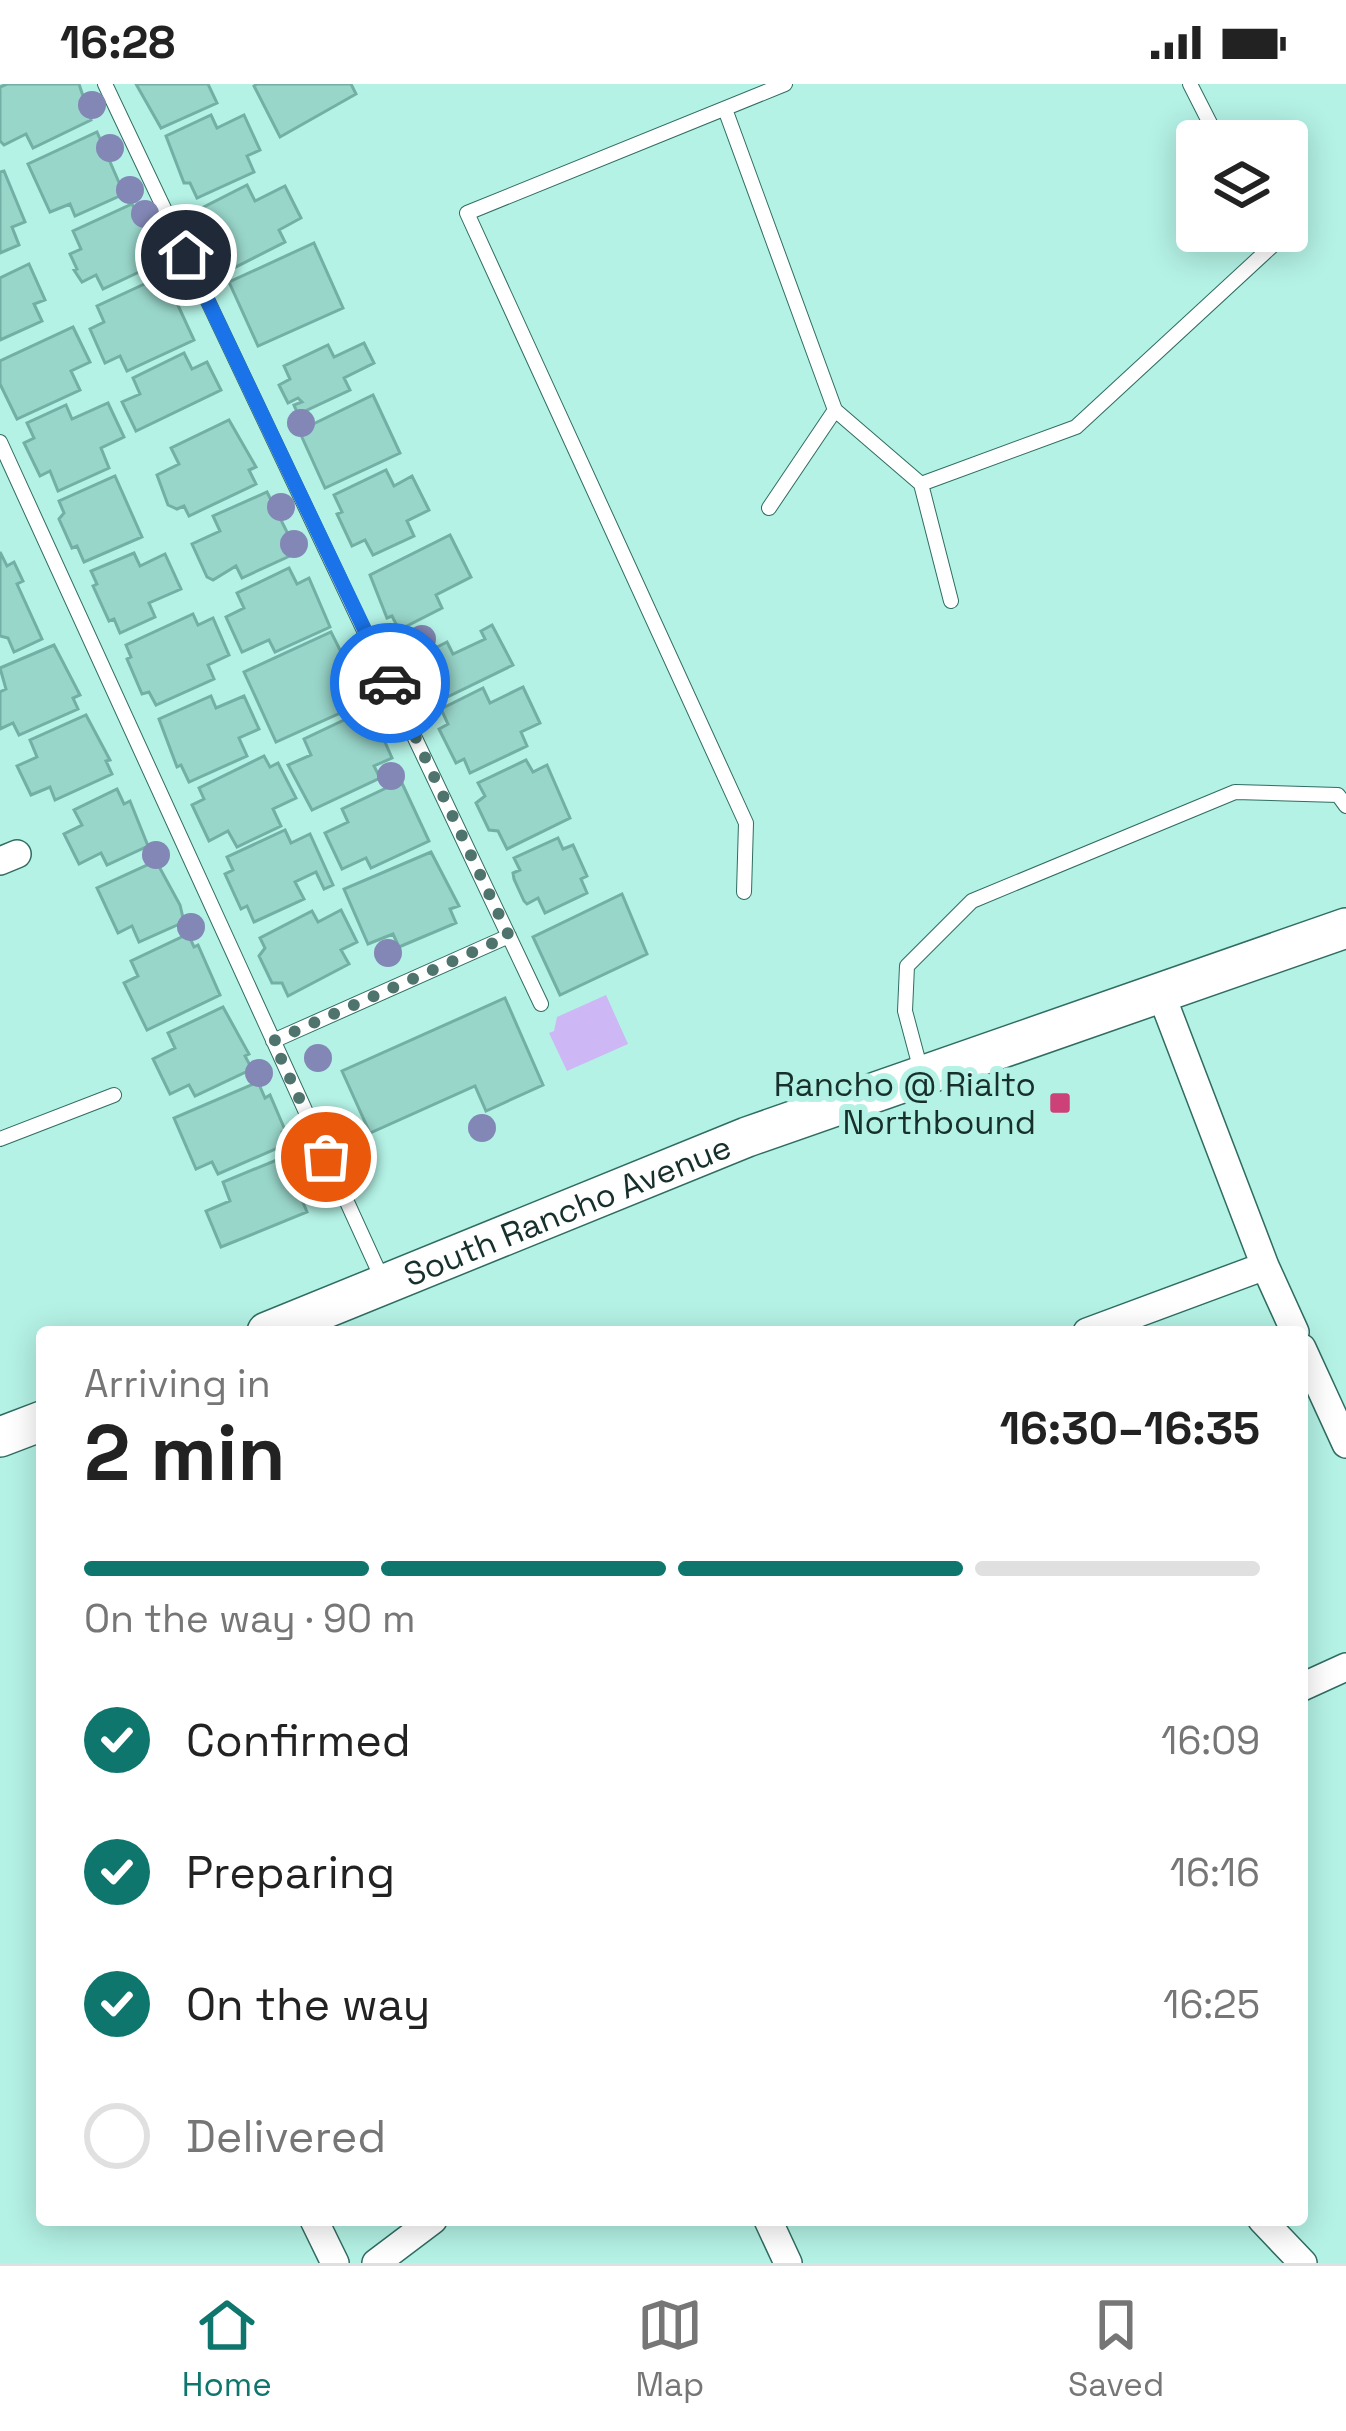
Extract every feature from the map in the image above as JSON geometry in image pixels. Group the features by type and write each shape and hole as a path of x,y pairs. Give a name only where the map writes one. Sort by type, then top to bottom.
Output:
{"street":[{"name":"South Rancho Avenue","path":"282,1326 747,1137 1346,928"},
{"path":"1161,994 1292,1326"},
{"path":"1103,1326 1265,1266"},
{"path":"1308,1361 1346,1444"},
{"path":"1,1435 36,1422"},
{"path":"1308,1684 1346,1666"},
{"path":"317,2226 335,2263"},
{"path":"376,2263 425,2226"},
{"path":"771,2226 788,2263"},
{"path":"1268,2226 1303,2263"}],"lane":[{"path":"105,84 542,1004"},
{"path":"744,892 746,824 466,213 785,84"},
{"path":"1190,84 1208,120"},
{"path":"724,109 836,410 921,484 951,601"},
{"path":"921,484 1076,427 1266,252"},
{"path":"769,508 836,410"},
{"path":"0,442 385,1286"},
{"path":"922,1076 904,1011 907,966 972,901 1234,792 1338,795 1346,806"},
{"path":"273,1041 509,936"},
{"path":"0,1139 114,1096"}],"shaded area":[{"path":"606,995 628,1044 567,1071 549,1033 557,1017"}],"building":[{"path":"79,84 91,120 33,148 26,134 4,145 0,141 0,87"},
{"path":"136,84 208,84 217,103 161,128"},
{"path":"257,84 351,84 356,94 280,137"},
{"path":"211,115 217,128 244,115 260,150 247,156 254,172 197,198 190,183 184,183 166,136"},
{"path":"97,132 124,194 75,216 70,204 50,212 28,164"},
{"path":"4,171 25,222 12,227 19,245 0,253 0,172"},
{"path":"247,185 255,201 285,186 301,218 279,230 285,242 226,272 199,224 206,221 200,209"},
{"path":"132,204 158,263 103,289 96,275 82,282 70,254 81,249 73,231"},
{"path":"314,243 343,308 258,346 229,282"},
{"path":"29,264 45,300 34,304 42,321 0,340 0,278"},
{"path":"164,275 194,340 127,371 120,356 105,363 90,329 104,322 97,306"},
{"path":"73,327 90,362 71,371 80,390 17,419 0,384 0,361"},
{"path":"364,343 374,363 344,378 350,390 305,411 297,412 294,405 302,402 298,398 288,403 279,385 290,379 284,366 328,345 334,357"},
{"path":"184,353 192,369 207,362 221,390 136,431 122,402 140,394 133,378"},
{"path":"373,395 400,453 325,488 301,435 308,432 305,428"},
{"path":"108,403 124,437 101,448 109,468 58,491 50,471 40,476 24,443 34,438 27,423 66,405 72,419"},
{"path":"229,420 256,467 249,470 256,484 189,516 184,506 168,505 157,475 179,464 171,448"},
{"path":"386,470 394,486 412,476 429,510 407,521 414,536 373,555 365,540 352,546 334,495"},
{"path":"115,476 142,537 84,562 59,519 64,513 59,501"},
{"path":"267,492 294,554 242,578 236,566 213,580 207,577 192,544 220,531 213,516"},
{"path":"450,535 471,577 436,595 442,608 399,630 392,616 387,618 370,575"},
{"path":"0,552 7,566 14,562 23,581 17,584 42,639 14,652 8,638 0,636"},
{"path":"134,553 140,566 165,554 181,589 149,603 155,617 120,633 114,619 109,621 91,571"},
{"path":"289,568 297,584 309,578 330,627 275,652 269,640 242,652 226,617 244,608 237,593"},
{"path":"193,614 198,625 213,618 229,655 208,665 214,679 156,705 149,692 142,694 126,645"},
{"path":"492,625 513,665 435,703 429,689 424,692 412,660 447,642 453,654 485,639 481,631"},
{"path":"331,632 340,650 344,648 362,696 346,703 349,709 276,742 244,672"},
{"path":"54,645 80,695 73,698 78,709 19,735 13,723 0,729 0,692 6,689 0,668"},
{"path":"523,687 540,723 521,732 527,746 470,773 464,759 456,763 439,729 448,724 441,709 483,688 490,703"},
{"path":"211,696 216,708 244,696 259,729 239,738 247,756 189,782 181,765 177,767 159,719"},
{"path":"361,712 368,728 377,724 392,758 374,766 380,778 312,810 288,765 311,755 304,739"},
{"path":"86,715 110,760 106,761 112,774 55,800 50,787 31,795 17,766 37,757 30,740"},
{"path":"264,756 270,767 278,763 296,798 273,809 281,826 237,847 228,831 209,841 192,805 204,799 199,788"},
{"path":"526,760 533,772 547,765 570,818 507,849 498,831 489,830 476,803 485,796 478,783"},
{"path":"401,781 429,841 371,868 366,858 342,869 325,833 348,822 342,809"},
{"path":"117,789 124,804 130,801 148,846 107,865 101,853 79,864 64,834 82,825 74,810"},
{"path":"285,830 291,843 310,834 333,885 324,889 316,872 295,882 304,899 254,922 247,906 241,909 225,874 233,870 227,857"},
{"path":"558,838 563,849 573,845 587,876 581,879 587,893 545,913 538,898 524,901 514,879 513,873 520,870 514,858"},
{"path":"431,852 459,906 450,909 456,923 399,947 393,934 368,944 344,889"},
{"path":"156,861 184,922 139,942 132,926 118,933 97,888"},
{"path":"622,894 647,954 560,995 533,937"},
{"path":"341,910 357,942 341,950 349,964 288,996 282,983 272,983 259,956 265,948 260,938 312,911 318,922"},
{"path":"188,934 194,947 198,945 220,995 147,1030 124,983 138,976 131,961"},
{"path":"505,998 543,1085 486,1111 475,1086 370,1133 342,1071"},
{"path":"223,1007 249,1054 245,1056 252,1069 195,1096 189,1085 170,1094 153,1059 175,1048 168,1033"},
{"path":"258,1082 265,1098 270,1095 287,1144 218,1174 212,1162 196,1169 174,1118"},
{"path":"284,1157 307,1212 221,1247 206,1211 230,1201 223,1182"}],"way so far":[{"path":"326,1157 273,1041 509,936 390,683"}],"place":[{"name":"Rancho @ Rialto Northbound","path":"1060,1103"}],"route":[{"path":"186,255 390,683"}]}
